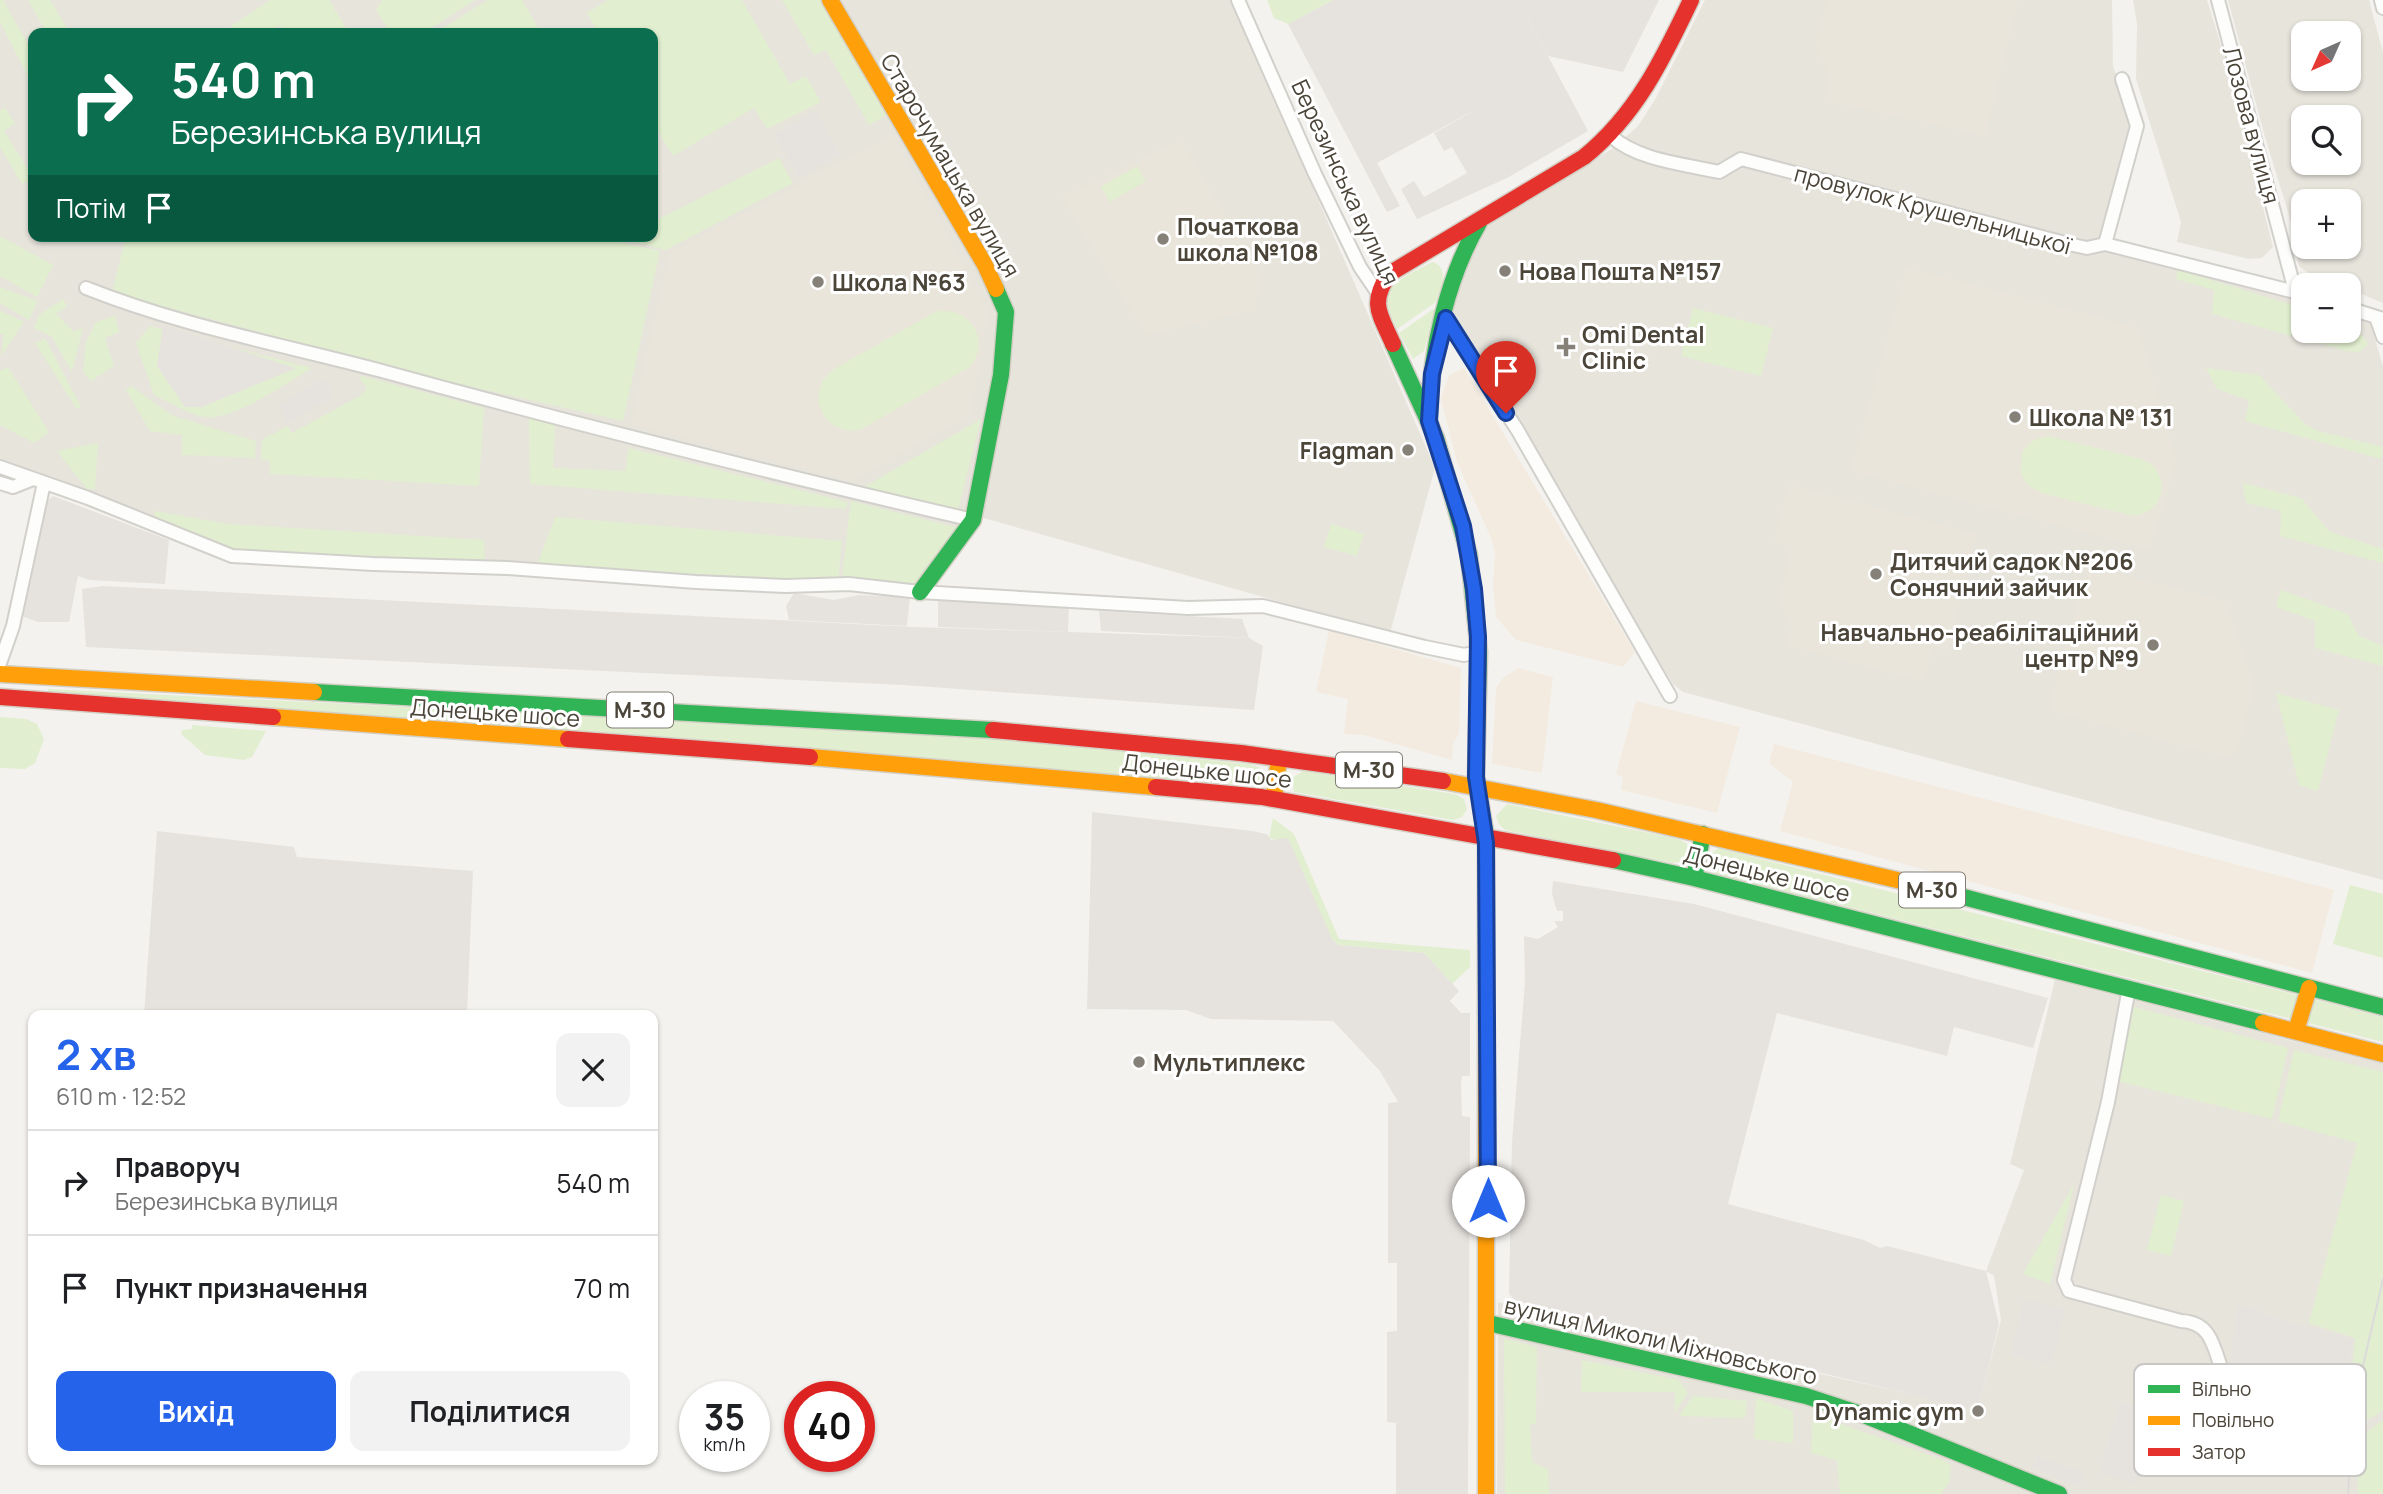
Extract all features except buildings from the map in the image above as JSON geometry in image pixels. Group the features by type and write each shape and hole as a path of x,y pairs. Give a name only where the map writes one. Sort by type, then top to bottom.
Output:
{"main road":[{"name":"Старочумацька вулиця","path":"830,0 985,265 1006,312 1002,375 973,520 920,592"},
{"path":"1377,292 1389,274 1584,157 1611,136 1650,82 1691,0"},
{"path":"1402,362 1413,365 1423,362 1437,347 1454,279 1466,245 1483,217"},
{"path":"1421,255 1445,260 1454,279"},
{"name":"Березинська вулиця","path":"1377,292 1377,308 1429,421 1454,492 1469,555 1479,652 1478,788 1486,837 1486,1494"},
{"name":"Березинська вулиця","path":"1429,421 1429,389 1437,347"},
{"name":"Донецьке шосе","path":"0,674 885,722 1126,740 1279,758 1478,788 1703,834 2031,914 2383,1007"},
{"name":"Донецьке шосе","path":"0,697 897,763 1274,799 1694,878 2383,1054"},
{"path":"1274,799 1279,758"},
{"path":"1694,878 1703,834"},
{"path":"2296,1031 2309,988"},
{"name":"вулиця Миколи Міхновського","path":"1488,1323 1806,1396 1864,1415 2059,1494"}],"street":[{"name":"Березинська вулиця","path":"1238,0 1326,196 1360,267 1377,292"},
{"name":"Лозова вулиця","path":"2218,0 2294,273"},
{"path":"2381,0 2383,8"},
{"path":"2105,244 2137,126 2122,79"},
{"name":"провулок Крушельницької","path":"1611,136 1622,146 1641,153 1719,172 1741,159 2080,247 2105,244 2291,290"},
{"path":"86,288 115,300 278,346 808,482 973,520"},
{"path":"2361,312 2379,318 2383,337"},
{"path":"1446,318 1518,431 1670,696"},
{"path":"0,467 232,556 527,569 696,582 849,584 920,592 1188,608 1263,606 1425,647 1464,655 1479,652"},
{"path":"0,483 13,487 39,481"},
{"path":"0,663 13,626 39,481"},
{"path":"2129,988 2108,1102 2064,1279 2069,1291 2181,1321 2196,1322 2207,1330 2219,1364"}],"shaded area":[{"path":"0,0 826,0 1002,309 998,357 967,525 917,588 231,552 0,462"},
{"path":"837,0 1231,0 1435,468 1390,633 980,517 1007,295"},
{"path":"1333,0 1518,0 1588,131 1507,178 1471,112 1377,163 1400,206 1387,212 1288,24"},
{"path":"1518,0 1659,0 1623,72 1548,56"},
{"path":"1705,0 2112,0 2113,66 2132,119 2102,250 2291,296 2291,343 2361,343 2361,320 2370,323 2383,366 2383,880 1683,692 1673,684 1456,323 1453,310 1475,244 1490,224 1521,202 1612,149 1638,126 1656,98"},
{"path":"1827,0 2018,0 1985,135 1825,101 1831,78 1815,45"},
{"path":"2133,0 2207,0 2227,65 2273,247 2262,258 2249,259 2177,242 2181,222 2136,79 2137,24"},
{"path":"2228,0 2369,0 2383,53 2383,303 2361,294 2361,273 2309,273 2299,266 2298,259 2361,259 2361,189 2291,189 2291,222"},
{"path":"816,111 840,155 799,178 774,134"},
{"path":"1472,112 1507,178 1417,219 1401,189 1414,181 1424,197 1467,173 1452,147 1444,151 1434,133"},
{"name":"Школа №63","path":"893,135 988,311 970,415 850,481 631,424 670,253"},
{"name":"Початкова школа №108","path":"1180,140 1261,276 1254,310 1146,335 1062,197"},
{"name":"Школа № 131","path":"1907,268 2139,328 2176,461 2149,549 1851,471"},
{"path":"163,326 296,368 202,407 185,407 157,366"},
{"path":"1464,368 1635,652 1623,667 1516,640 1496,617 1493,586 1495,552 1457,462 1441,399 1449,375"},
{"path":"324,378 334,396 288,423 278,405"},
{"name":"Дитячий садок №206 Сонячний зайчик","path":"1789,485 1977,534 1947,650 1932,647 1924,681 1789,646 1791,624 1778,602 1792,546 1774,541"},
{"path":"53,496 169,540 165,584 89,580 78,576 69,622 38,622 22,616 46,502"},
{"name":"Навчально-реабілітаційний центр №9","path":"2096,569 2217,599 2226,605 2254,686 2237,751 2228,757 2053,711 2051,700 2087,570"},
{"path":"103,586 913,627 1249,638 1263,646 1254,710 904,685 86,647 82,589"},
{"path":"794,593 834,600 859,595 910,597 907,626 789,620 786,606"},
{"path":"938,600 1069,603 1068,632 938,627"},
{"path":"1099,611 1242,619 1249,638 1101,631"},
{"path":"1329,630 1461,668 1459,733 1453,744 1452,760 1364,735 1344,734 1348,699 1316,692"},
{"path":"1518,668 1553,677 1542,773 1492,764 1496,688 1502,679"},
{"path":"1636,701 1740,727 1717,813 1621,790 1623,777 1616,774"},
{"path":"1774,744 2334,890 2312,973 1780,831 1793,782 1769,763"},
{"path":"1092,812 1252,831 1267,834 1271,840 1288,838 1332,939 1338,945 1424,953 1459,991 1450,1001 1461,1013 1470,1013 1470,1076 1462,1076 1461,1085 1462,1116 1470,1117 1468,1494 1396,1494 1396,1423 1387,1422 1387,1332 1397,1331 1397,1263 1388,1263 1388,1103 1398,1102 1380,1071 1333,1021 1211,1019 1186,1010 1087,1009"},
{"path":"157,831 294,847 297,857 473,871 467,1010 144,1010"},
{"path":"1553,881 1694,904 2048,998 2033,1048 1954,1027 1947,1056 1777,1013 1728,1204 1864,1240 1880,1248 1887,1246 1986,1271 1999,1324 1978,1410 1516,1301 1509,1294 1512,1142 1525,982 1524,936 1538,939 1558,927 1554,921 1563,921 1563,911 1557,911 1552,894"},
{"path":"2055,980 2383,1064 2383,1494 1497,1494 1498,1302 1978,1409 2001,1320 1994,1276 1986,1271 2024,1170 2010,1164"},
{"path":"2023,1299 2066,1309 2051,1364 2011,1355"},
{"path":"2248,1305 2270,1317 2354,1339 2349,1364 2230,1364 2236,1307"},
{"path":"2120,1402 2134,1407 2134,1476 2144,1478 2138,1478 2137,1484 2099,1473"},
{"path":"2036,1456 2084,1472 2080,1486 2032,1468"}],"green space":[{"path":"0,0 3,0 28,44 28,76 0,22"},
{"path":"28,0 50,0 67,28 44,28"},
{"path":"270,0 329,0 346,28 282,28 280,25 275,28 232,28 231,26"},
{"path":"382,0 475,0 431,28 387,28 376,10"},
{"path":"488,0 522,0 538,28 443,28"},
{"path":"608,0 742,0 790,84 806,76 821,102 767,129 754,108 673,156 658,131 658,28 596,28 587,13"},
{"path":"782,0 821,0 886,115 869,125 826,50 814,55"},
{"path":"1267,0 1333,0 1288,24 1274,18"},
{"path":"5,108 15,123 4,131 28,170 28,181 22,184 0,147 0,110"},
{"path":"779,158 793,183 666,250 633,242 658,242 658,219"},
{"path":"1137,166 1146,181 1110,202 1101,187"},
{"path":"0,236 53,265 37,297 0,276"},
{"path":"125,242 620,242 660,251 623,421 450,382 112,293"},
{"path":"1433,262 1442,269 1443,274 1436,302 1397,329 1387,302 1391,289 1404,278"},
{"path":"2178,270 2291,304 2291,335 2212,314 2214,290 2176,279"},
{"path":"0,287 38,301 29,320 0,303"},
{"path":"63,299 67,306 56,314 74,332 83,327 72,372 52,337 34,328 39,315"},
{"path":"1435,308 1424,351 1413,359 1399,333"},
{"path":"1693,308 1773,328 1761,376 1681,356"},
{"path":"0,311 24,322 1,356 4,334 0,334"},
{"path":"937,311 959,314 974,327 978,346 970,367 860,430 844,430 832,424 823,413 818,398 822,381 834,369"},
{"path":"115,316 119,332 105,338 114,366 91,381 83,372 86,342 96,322"},
{"path":"150,326 312,368 244,407 216,417 204,417 185,411 154,395 136,343"},
{"path":"2361,334 2368,344 2359,352 2319,343 2361,343"},
{"path":"45,338 81,407 77,409 35,343"},
{"path":"8,367 49,432 34,443 0,425 0,371"},
{"path":"2206,368 2259,375 2305,424 2318,431 2383,447 2381,459 2245,421 2249,400 2217,389"},
{"path":"358,375 484,408 479,486 270,474 270,461 261,459 262,440 287,426 292,433 361,395 367,389"},
{"path":"131,386 173,416 256,441 255,458 182,455 182,435 150,431 126,390"},
{"path":"529,417 555,425 553,468 625,471 629,448 848,502 846,509 530,484"},
{"path":"981,419 958,510 864,487"},
{"path":"2048,436 2141,459 2154,466 2161,479 2159,499 2147,512 2134,516 2041,493 2028,485 2020,472 2023,450 2034,440"},
{"path":"98,443 95,489 87,489 57,451"},
{"path":"2243,483 2301,498 2330,532 2383,549 2383,563 2280,536 2281,511 2246,503"},
{"path":"851,501 959,528 913,585 842,576"},
{"path":"154,511 229,524 484,540 485,562 234,551 155,518"},
{"path":"555,517 842,541 838,581 537,566"},
{"path":"1331,524 1364,534 1357,556 1324,547"},
{"path":"2281,590 2348,614 2358,635 2383,646 2383,666 2315,648 2315,621 2276,607"},
{"path":"48,689 946,734 1249,764 1259,767 1265,776 1263,786 48,694"},
{"path":"2276,693 2339,710 2318,791 2299,785"},
{"path":"0,717 26,719 37,724 44,739 35,763 25,769 0,768"},
{"path":"192,725 266,731 252,757 244,760 205,755 181,734 182,730 192,729"},
{"path":"1303,771 1455,794 1464,799 1467,809 1462,817 1453,820 1294,792 1292,778"},
{"path":"1507,804 1679,839 1687,844 1688,853 1683,861 1673,863 1505,830 1496,816"},
{"path":"1273,818 1294,834 1339,939 1470,950 1470,967 1452,984 1424,953 1338,945 1275,840 1269,838"},
{"path":"1718,848 2383,1017 2383,1042 1714,873 1709,864 1712,853"},
{"path":"2350,885 2383,894 2383,958 2333,944"},
{"path":"2131,1006 2288,1048 2272,1119 2117,1081"},
{"path":"2294,1050 2383,1072 2383,1410 2366,1421 2366,1364 2353,1364 2355,1338 2309,1323 2357,1143 2278,1121"},
{"path":"2074,1184 2050,1284 2023,1274"},
{"path":"2161,1195 2184,1201 2171,1256 2147,1250"},
{"path":"1504,1339 1537,1347 1536,1424 1530,1424 1532,1462 1548,1469 1549,1494 1505,1494"},
{"path":"1582,1360 1679,1380 1688,1393 1675,1412 1675,1392 1581,1392"},
{"path":"1693,1396 1747,1401 1745,1418 1679,1416"},
{"path":"1756,1398 1793,1411 1793,1443 1754,1439"},
{"path":"1813,1414 1943,1460 1951,1465 1949,1482 1941,1494 1840,1494 1837,1460 1811,1453"},
{"path":"2383,1420 2383,1494 2358,1494 2358,1476 2366,1476 2366,1433"}],"tram line":[{"path":"2363,1364 2383,1279"},
{"path":"2348,1494 2349,1476"}],"traffic: fast":[{"path":"1429,413 1433,364 1443,315 1458,267 1479,223"},
{"path":"920,592 973,520 1001,375 1006,312 996,289"},
{"path":"1393,344 1436,438 1469,555 1479,652 1476,777 1486,837 1486,1012"},
{"path":"314,692 993,730"},
{"path":"1694,878 1703,834"},
{"path":"1613,860 1694,878 2263,1023"},
{"path":"1910,883 2383,1007"},
{"path":"1488,1323 1806,1396 1864,1415 2059,1494"}],"traffic: slow":[{"path":"830,0 985,265 996,289"},
{"path":"0,674 314,692"},
{"path":"273,717 568,739"},
{"path":"810,757 1156,787"},
{"path":"1274,799 1279,758"},
{"path":"1443,781 1596,810 1910,883"},
{"path":"2296,1031 2309,988"},
{"path":"1486,1012 1486,1494"},
{"path":"2263,1023 2383,1054"}],"traffic: jam":[{"path":"1393,344 1381,317 1378,301 1389,274 1584,157 1602,141 1619,123 1646,85 1691,0"},
{"path":"0,697 273,717"},
{"path":"993,730 1241,753 1443,781"},
{"path":"568,739 810,757"},
{"path":"1156,787 1262,797 1613,860"}],"place":[{"name":"Початкова школа №108","path":"1163,239"},
{"name":"Нова Пошта №157","path":"1505,271"},
{"name":"Школа №63","path":"818,282"},
{"name":"Omi Dental Clinic","path":"1566,347"},
{"name":"Школа № 131","path":"2015,417"},
{"name":"Flagman","path":"1408,450"},
{"name":"Дитячий садок №206 Сонячний зайчик","path":"1876,574"},
{"name":"Навчально-реабілітаційний центр №9","path":"2153,645"},
{"name":"Мультиплекс","path":"1139,1062"},
{"name":"Dynamic gym","path":"1978,1411"}],"route":[{"path":"1488,1201 1486,837 1476,777 1478,637 1474,589 1463,526 1429,421 1428,403 1437,347 1446,318 1506,413"}]}
